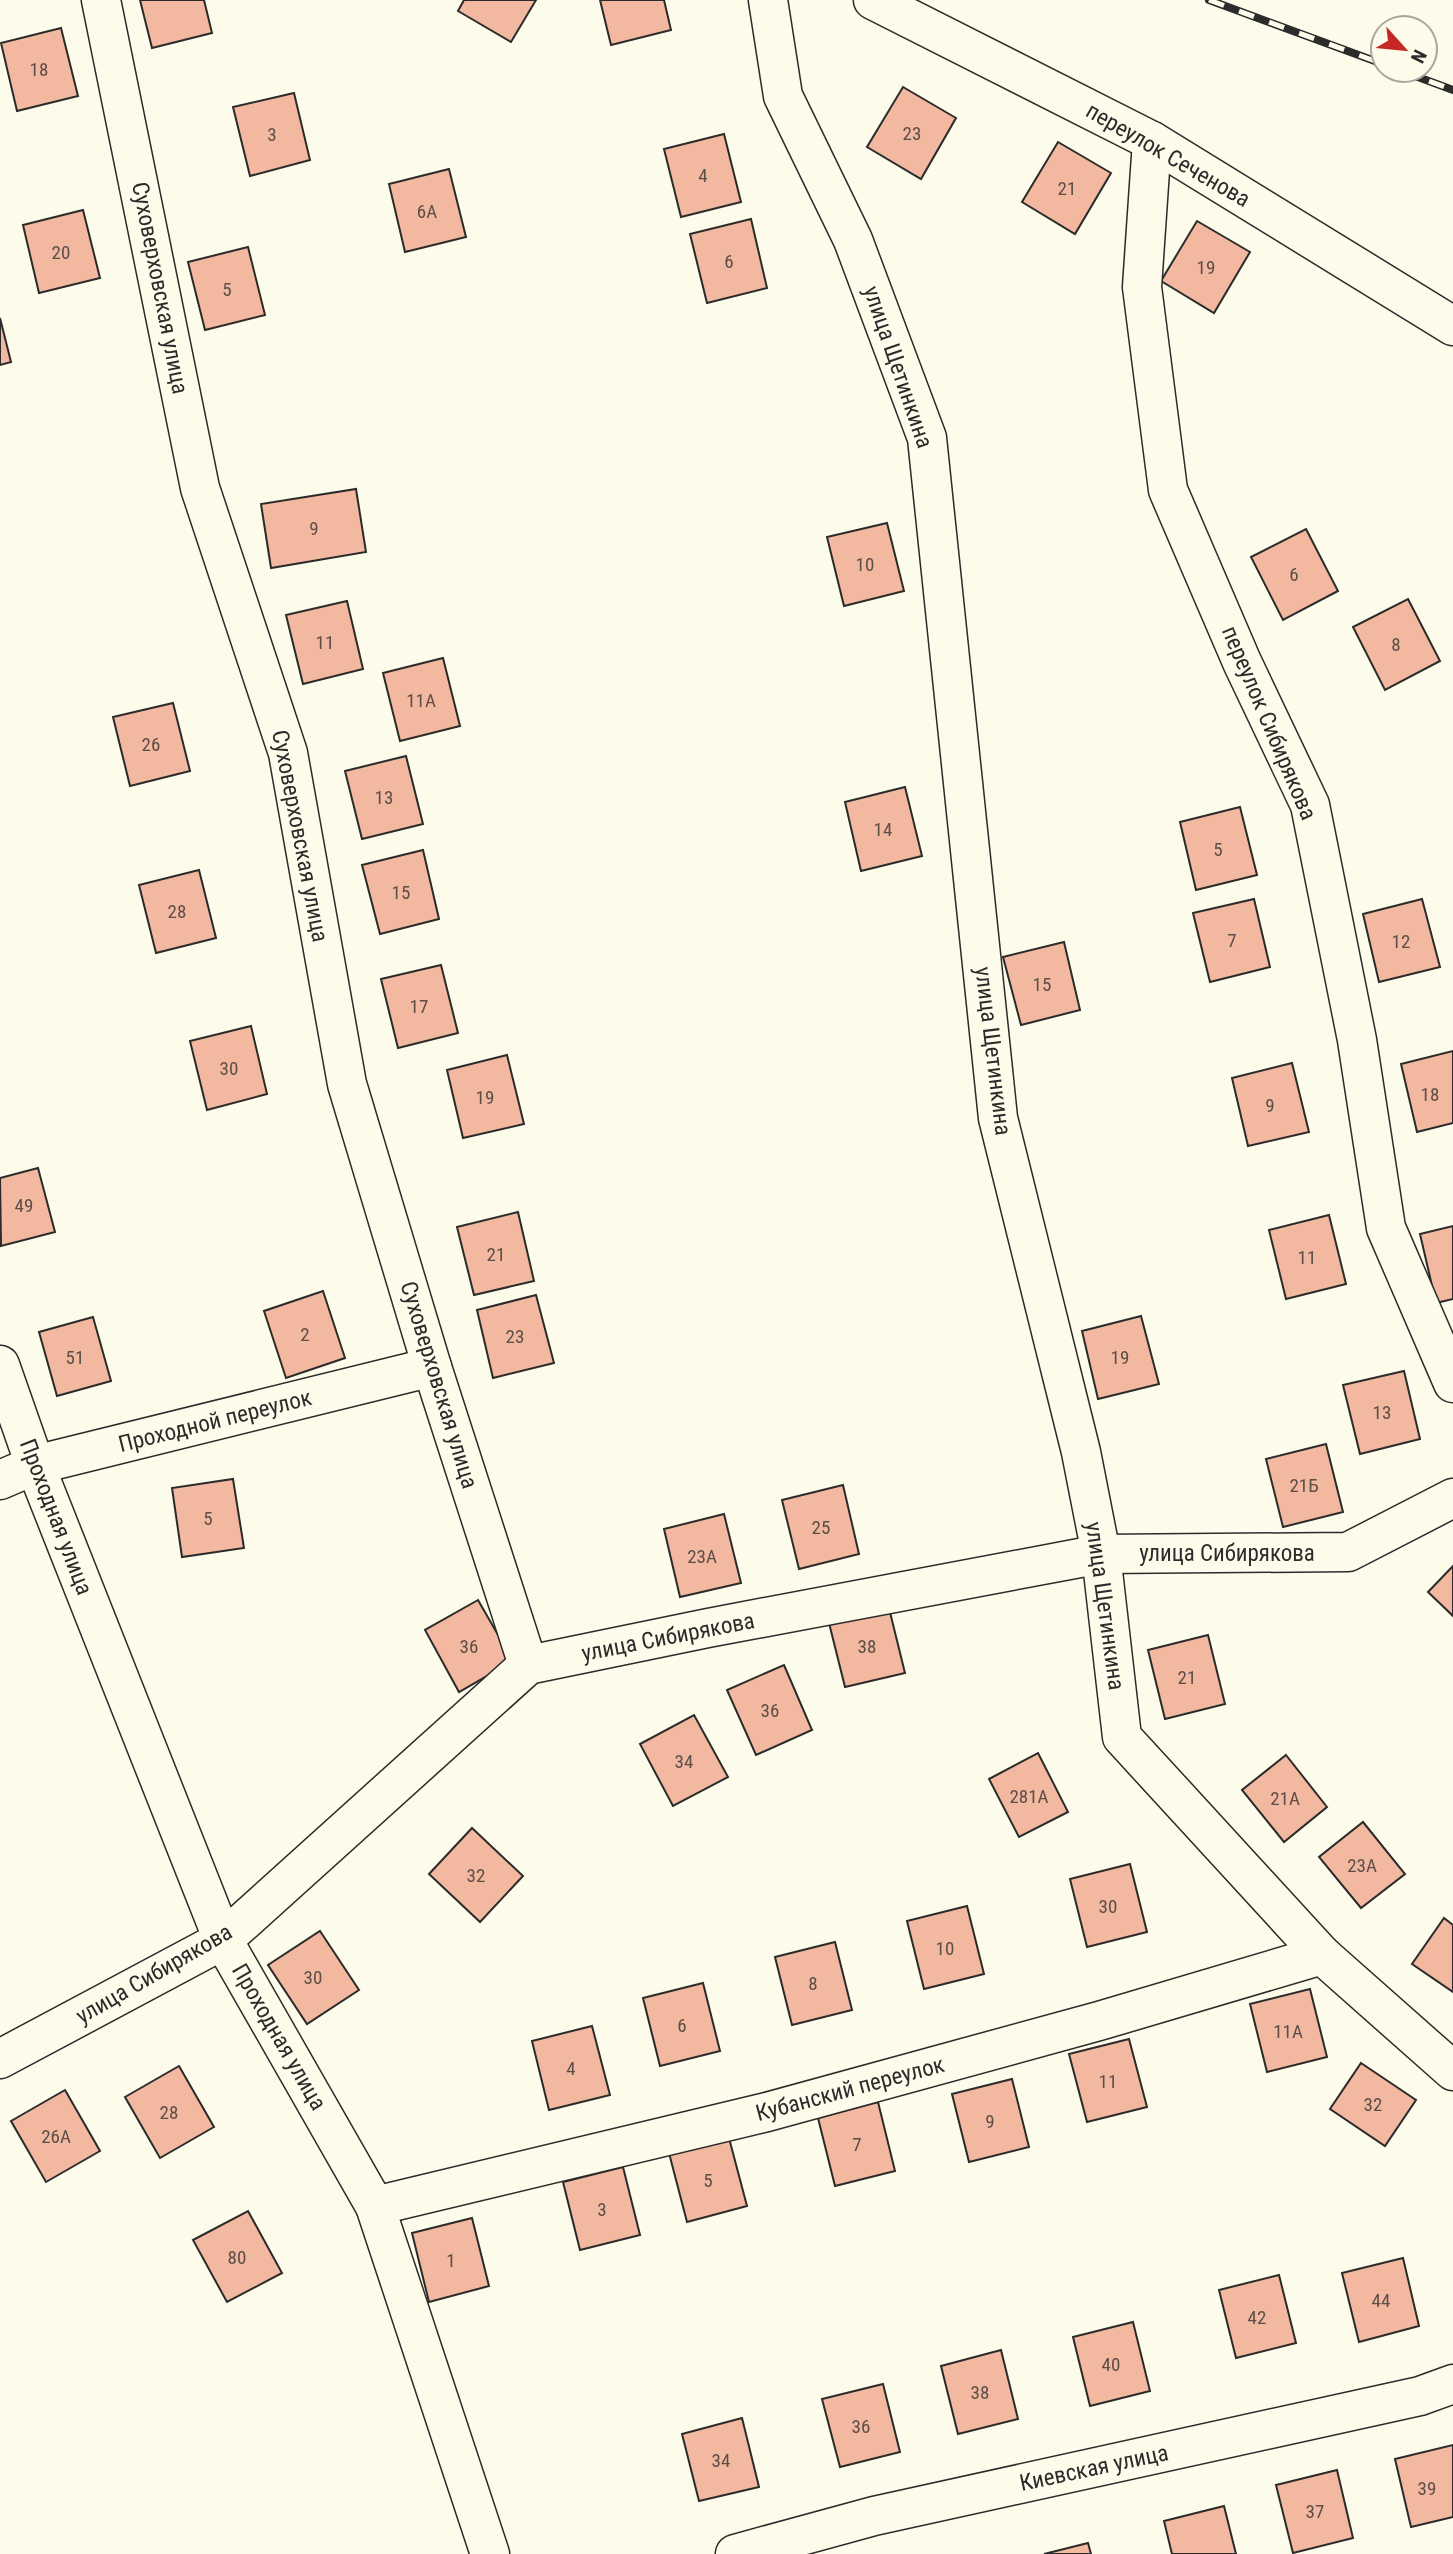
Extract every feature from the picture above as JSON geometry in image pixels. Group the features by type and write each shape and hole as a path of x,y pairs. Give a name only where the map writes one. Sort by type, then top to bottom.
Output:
{"street":[{"name":"Суховерховская улица","path":"102,0 200,488 288,753 347,1084 432,1367 528,1665"},
{"name":"улица Щетинкина","path":"768,0 783,96 853,240 927,438 998,1118 1081,1452 1101,1554 1122,1737 1321,1955 1453,2071"},
{"name":"переулок Сеченова","path":"873,0 1152,141 1453,326"},
{"name":"переулок Сибирякова","path":"1152,141 1142,287 1168,490 1242,662 1310,805 1357,1040 1386,1228 1453,1383"},
{"name":"Проходная улица","path":"0,1365 35,1465 223,1940 374,2206 490,2554"},
{"name":"Проходной переулок","path":"0,1479 35,1465 432,1367"},
{"name":"улица Сибирякова","path":"0,2059 223,1940 528,1665 1101,1554 1348,1552 1453,1498"},
{"name":"Кубанский переулок","path":"374,2206 767,2112 1099,2021 1321,1955"},
{"name":"Киевская улица","path":"735,2554 874,2516 1407,2399 1453,2384"}],"building":[{"path":"140,0 204,0 212,33 152,48"},
{"path":"464,0 536,0 511,42 458,11"},
{"path":"600,0 664,0 671,30 611,45"},
{"path":"61,28 78,96 17,111 1,43"},
{"path":"903,87 956,118 921,179 867,147"},
{"path":"294,93 310,160 250,176 233,107"},
{"path":"724,134 741,202 681,217 664,149"},
{"path":"1058,142 1111,173 1075,234 1022,202"},
{"path":"449,169 466,237 405,252 389,184"},
{"path":"83,210 100,278 39,293 23,225"},
{"path":"751,219 767,288 707,303 690,234"},
{"path":"1197,221 1250,252 1214,313 1161,281"},
{"path":"248,247 265,315 205,330 188,262"},
{"path":"0,318 11,362 0,365"},
{"path":"356,489 366,552 271,568 261,504"},
{"path":"887,523 904,591 844,606 827,537"},
{"path":"1306,529 1338,591 1283,620 1251,557"},
{"path":"1408,599 1440,661 1385,690 1353,627"},
{"path":"347,601 363,669 303,684 286,615"},
{"path":"443,658 460,726 400,741 383,673"},
{"path":"173,703 190,771 130,786 113,717"},
{"path":"406,756 423,824 362,839 345,771"},
{"path":"905,787 922,856 861,871 845,802"},
{"path":"1240,807 1257,875 1196,890 1180,822"},
{"path":"423,850 439,919 380,934 362,865"},
{"path":"199,870 216,938 156,953 139,885"},
{"path":"1254,899 1270,967 1210,982 1193,913"},
{"path":"1422,899 1440,967 1379,982 1363,914"},
{"path":"1064,942 1080,1010 1021,1025 1003,957"},
{"path":"441,965 458,1033 398,1048 381,979"},
{"path":"251,1026 267,1094 207,1110 190,1041"},
{"path":"1453,1051 1453,1123 1417,1132 1401,1064"},
{"path":"507,1055 524,1124 463,1138 447,1070"},
{"path":"1292,1063 1309,1132 1248,1146 1232,1078"},
{"path":"38,1168 55,1232 1,1246 0,1178"},
{"path":"518,1212 534,1281 474,1295 457,1227"},
{"path":"1329,1215 1346,1284 1286,1299 1269,1230"},
{"path":"1453,1226 1453,1299 1436,1303 1420,1234"},
{"path":"323,1291 345,1358 286,1378 264,1311"},
{"path":"536,1295 554,1363 493,1378 477,1310"},
{"path":"1141,1316 1159,1384 1098,1399 1082,1331"},
{"path":"93,1317 111,1381 57,1396 39,1332"},
{"path":"1404,1371 1420,1439 1360,1454 1343,1385"},
{"path":"1326,1444 1343,1512 1283,1527 1266,1459"},
{"path":"233,1479 244,1548 182,1557 172,1488"},
{"path":"843,1485 859,1554 799,1569 782,1500"},
{"path":"724,1514 741,1583 680,1597 664,1529"},
{"path":"1453,1566 1453,1616 1428,1592"},
{"path":"478,1600 513,1661 459,1692 425,1630"},
{"path":"888,1604 905,1673 845,1687 828,1619"},
{"path":"1208,1635 1225,1704 1165,1719 1148,1650"},
{"path":"784,1665 812,1730 756,1755 727,1690"},
{"path":"694,1715 728,1777 673,1806 640,1744"},
{"path":"1038,1753 1068,1812 1019,1837 989,1779"},
{"path":"1286,1755 1327,1807 1284,1842 1242,1790"},
{"path":"1363,1822 1405,1874 1361,1908 1319,1857"},
{"path":"472,1828 523,1876 480,1922 429,1874"},
{"path":"1130,1864 1147,1932 1087,1947 1070,1879"},
{"path":"967,1906 984,1974 924,1989 907,1921"},
{"path":"1444,1918 1453,1925 1453,1992 1412,1964"},
{"path":"320,1931 359,1990 307,2024 268,1965"},
{"path":"835,1942 852,2010 792,2025 775,1957"},
{"path":"703,1983 720,2051 660,2066 643,1998"},
{"path":"1310,1989 1327,2057 1267,2072 1250,2004"},
{"path":"592,2026 610,2095 549,2110 532,2041"},
{"path":"1129,2039 1147,2107 1087,2122 1069,2054"},
{"path":"1361,2063 1416,2100 1385,2146 1330,2109"},
{"path":"179,2066 214,2127 160,2158 125,2097"},
{"path":"1012,2079 1029,2147 969,2162 952,2094"},
{"path":"65,2090 100,2151 46,2182 11,2121"},
{"path":"878,2102 895,2171 835,2186 818,2118"},
{"path":"729,2138 747,2206 687,2222 669,2153"},
{"path":"623,2167 640,2235 580,2250 563,2182"},
{"path":"248,2211 282,2273 227,2302 193,2240"},
{"path":"472,2218 489,2286 429,2302 412,2233"},
{"path":"1403,2258 1419,2326 1359,2342 1342,2273"},
{"path":"1279,2275 1296,2343 1236,2358 1219,2290"},
{"path":"1133,2322 1150,2391 1090,2406 1073,2337"},
{"path":"1001,2350 1018,2419 958,2434 941,2366"},
{"path":"883,2384 900,2452 840,2467 822,2399"},
{"path":"742,2418 759,2487 699,2501 682,2434"},
{"path":"1453,2445 1453,2517 1411,2527 1395,2459"},
{"path":"1337,2470 1353,2538 1293,2553 1276,2485"},
{"path":"1224,2506 1236,2554 1172,2554 1164,2521"},
{"path":"1088,2543 1091,2554 1044,2554"}],"railway":[{"path":"1209,0 1369,59"},
{"path":"1437,84 1453,90"}]}
